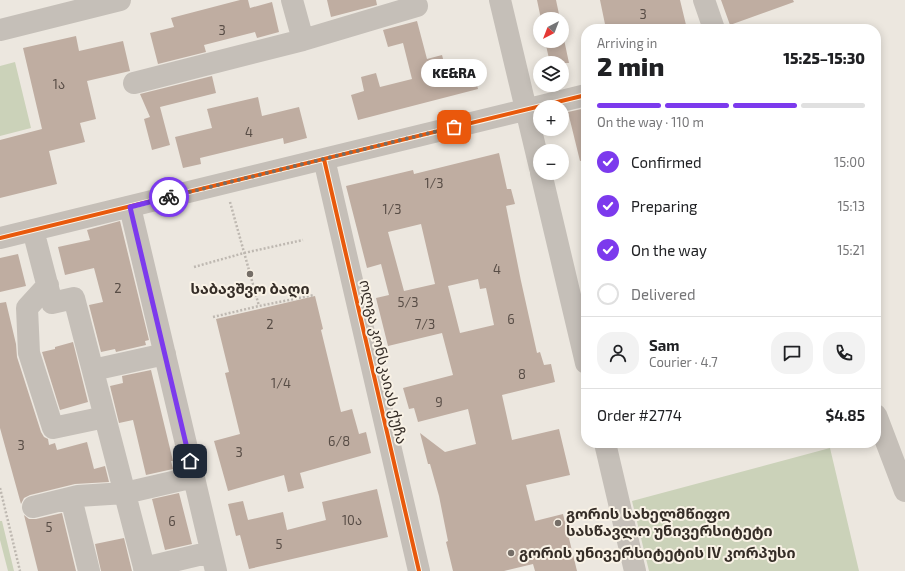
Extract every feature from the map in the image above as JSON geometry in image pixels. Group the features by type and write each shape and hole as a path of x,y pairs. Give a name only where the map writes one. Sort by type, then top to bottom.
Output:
{"street":[{"path":"0,30 120,0"},
{"path":"292,0 303,40"},
{"path":"500,0 534,144"},
{"path":"704,0 712,24"},
{"path":"134,83 303,40 417,6"},
{"path":"0,238 581,96"},
{"name":"ოლგა კონსკაიას ქუჩა","path":"324,159 419,571"},
{"path":"543,180 581,342"},
{"path":"33,230 52,303 74,298 144,569 213,562 130,207"},
{"path":"48,285 27,308 29,353 53,428 105,417"},
{"path":"93,370 165,354"},
{"path":"881,428 905,491"},
{"path":"606,448 635,571"},
{"path":"33,507 71,498 125,493 194,477"},
{"path":"71,498 89,571"}],"path":[{"path":"224,184 259,306"},
{"path":"194,267 244,253 302,240"},
{"path":"213,317 314,295"},
{"path":"0,488 20,571"}],"green space":[{"path":"15,62 31,128 0,136 0,66"},
{"path":"830,448 859,571 649,571 632,501"},
{"path":"0,521 2,521 14,571 8,571 0,540"}],"building":[{"path":"240,0 248,0 250,8 272,2 279,32 257,38 255,32 204,45 206,52 158,64 150,33 174,27 171,18"},
{"path":"327,0 376,0 377,5 331,17"},
{"path":"537,0 556,0 559,12 540,12"},
{"path":"600,0 680,0 686,24 605,24"},
{"path":"721,0 793,0 794,2 733,24 730,24"},
{"path":"417,21 427,59 442,55 446,70 471,63 478,89 358,120 351,95 364,91 361,77 376,73 380,87 412,79 403,43 388,47 383,30"},
{"path":"76,36 79,51 123,41 130,71 87,81 96,119 80,123 85,142 49,151 57,184 0,198 0,140 42,129 23,48"},
{"path":"547,48 566,48 568,56 548,56"},
{"path":"212,76 216,93 160,107 170,145 152,150 144,119 150,117 140,94"},
{"path":"258,97 262,116 299,107 307,138 284,144 283,138 200,158 201,164 183,168 175,137 212,128 207,109"},
{"path":"581,109 581,161 569,112"},
{"path":"499,153 507,189 511,189 515,204 506,206 537,353 540,352 544,365 551,364 555,382 502,395 512,440 559,429 570,475 526,485 535,521 563,514 577,571 535,571 533,564 504,571 453,571 446,542 448,541 439,496 430,464 428,464 420,433 445,452 476,444 468,409 418,422 414,408 409,409 403,388 453,375 442,333 388,346 376,298 389,295 381,264 367,268 346,186 413,170 414,174","holes":["421,224 435,284 404,291 388,232","478,279 480,289 486,288 494,325 460,333 448,286"]},
{"path":"120,221 149,340 145,341 146,345 116,352 115,349 101,352 89,305 103,302 94,268 65,275 58,247 90,240 87,230"},
{"path":"18,254 26,286 0,292 0,258"},
{"path":"315,296 323,329 321,330 341,412 352,409 359,434 366,432 371,453 300,473 304,488 288,492 284,475 228,491 214,441 240,434 225,373 229,372 216,319"},
{"path":"6,302 16,344 17,357 41,432 44,437 48,439 49,445 55,443 57,450 87,442 94,469 105,466 109,482 75,484 30,495 24,498 21,504 0,428 0,303"},
{"path":"73,342 88,402 60,410 42,352"},
{"path":"151,370 173,461 171,461 173,469 146,475 133,420 119,423 110,386 123,383 122,376"},
{"path":"377,489 388,537 249,569 240,535 236,536 228,504 243,501 248,520 283,512 287,530 326,520 322,502"},
{"path":"179,493 192,544 165,550 152,499"},
{"path":"62,513 76,571 38,571 24,515 29,519 36,519"},
{"path":"124,538 132,571 101,571 95,544"}],"cycle path":[{"path":"0,238 581,96"},
{"path":"324,159 419,571"}],"way so far":[{"path":"169,197 454,127"}],"place":[{"name":"KE&RA","path":"454,127"},
{"name":"საბავშვო ბაღი","path":"250,274"},
{"name":"გორის სახელმწიფო სასწავლო უნივერსიტეტი","path":"558,523"},
{"name":"გორის უნივერსიტეტის IV კორპუსი","path":"511,553"}],"route":[{"path":"169,197 130,207 190,461"}]}
